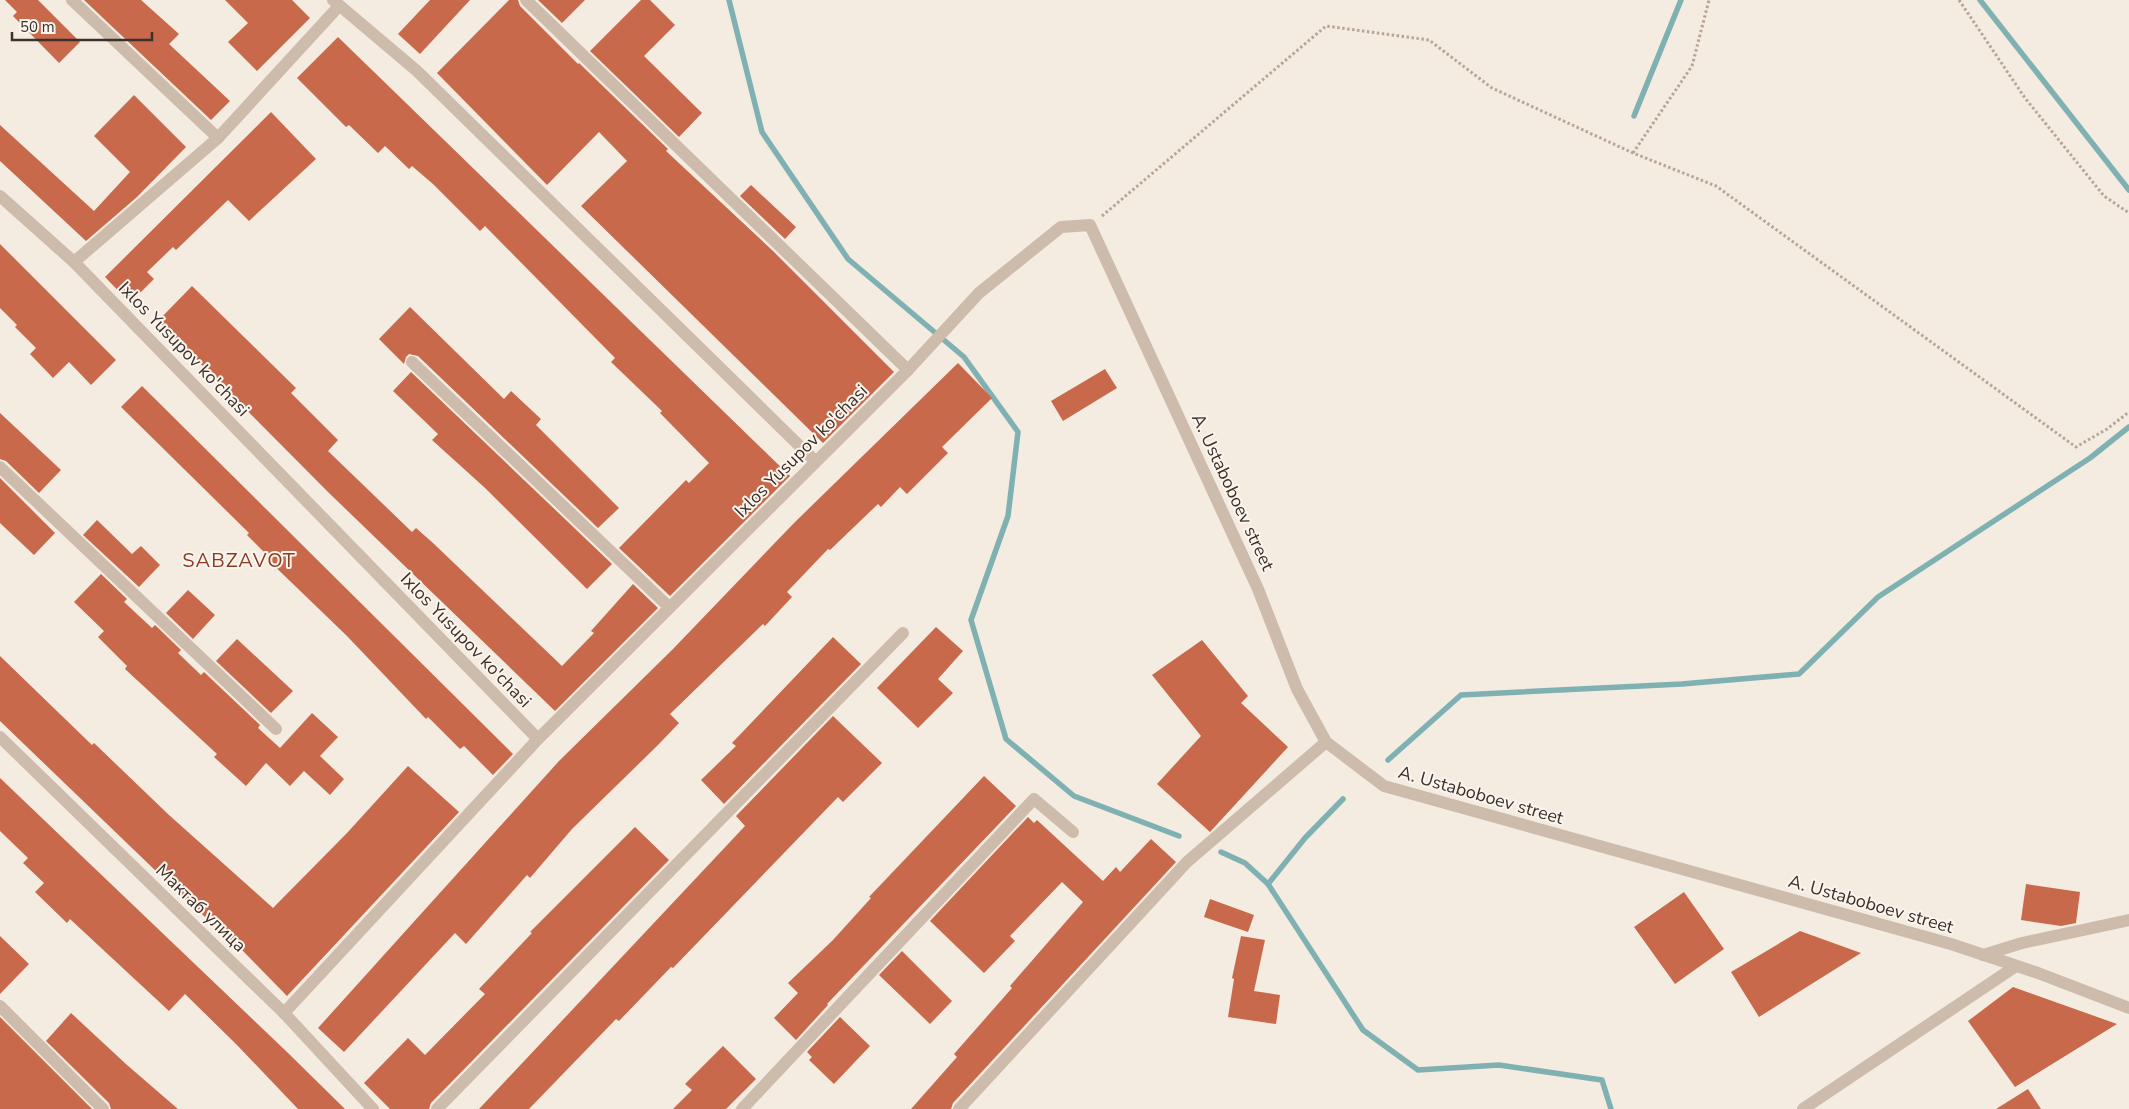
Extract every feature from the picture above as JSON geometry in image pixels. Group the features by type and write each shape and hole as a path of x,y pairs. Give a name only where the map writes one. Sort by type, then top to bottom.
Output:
{"street":[{"path":"72,0 218,138"},
{"path":"526,0 908,370"},
{"path":"74,262 218,138 336,3 417,71 815,461"},
{"name":"Ixlos Yusupov ko'chasi","path":"0,196 74,262 538,738 908,370 944,328 979,293 1061,227 1090,224"},
{"name":"A. Ustaboboev street","path":"1090,224 1258,589 1297,690 1326,742 1384,786 1951,944 2129,1008"},
{"path":"412,362 669,607"},
{"path":"0,467 276,729"},
{"path":"437,1109 903,632"},
{"name":"Мактаб улица","path":"0,737 284,1013 373,1109"},
{"path":"284,1013 538,738"},
{"path":"959,1109 1187,862 1326,742"},
{"path":"742,1109 1034,799 1073,832"},
{"path":"1982,955 2022,943 2129,920"},
{"path":"1803,1109 2016,966"},
{"path":"0,1006 103,1109"}],"path":[{"path":"1633,153 1692,66 1709,0"},
{"path":"1959,0 2025,98 2104,196 2129,214"},
{"path":"1090,224 1326,26 1429,40 1492,88 1633,153 1716,186 2076,446 2107,429 2129,412"}],"building":[{"path":"5,0 38,0 80,42 59,63 13,16 17,12"},
{"path":"84,0 141,0 179,34 169,44 230,101 211,120"},
{"path":"225,0 292,0 310,18 257,71 228,42 248,23"},
{"path":"430,0 470,0 420,54 398,34"},
{"path":"509,0 518,0 520,6 578,64 668,149 666,151 773,251 894,372 823,443 581,206 627,161 599,132 547,185 437,73"},
{"path":"538,0 585,0 562,23"},
{"path":"641,0 650,0 675,25 644,56 702,113 679,137 590,51"},
{"path":"338,37 790,476 670,596 619,548 686,480 689,483 709,463 660,413 662,411 611,362 615,358 485,226 480,231 433,184 412,166 409,169 385,146 378,153 349,125 346,127 297,78"},
{"path":"134,95 186,147 137,197 86,241 0,161 0,125 94,211 130,172 94,136"},
{"path":"271,112 316,159 249,221 228,200 176,250 173,247 147,272 154,279 130,303 105,277"},
{"path":"751,185 796,227 785,239 740,196"},
{"path":"0,244 116,360 91,385 69,362 53,378 30,354 36,348 15,327 17,325 0,308"},
{"path":"192,286 296,388 291,393 338,440 328,451 412,532 416,528 433,543 562,666 594,633 591,631 633,584 658,608 555,711 328,492 158,321"},
{"path":"410,307 504,399 511,391 541,419 536,425 619,508 598,528 418,356 409,354 404,364 379,339"},
{"path":"958,363 992,398 942,447 948,453 907,494 900,487 881,507 878,504 830,550 828,549 787,592 792,597 765,626 763,624 670,714 679,723 572,829 530,878 527,875 466,944 455,933 344,1052 318,1028 559,761 673,649 794,523"},
{"path":"1105,369 1117,388 1063,421 1051,401"},
{"path":"411,372 612,564 587,589 484,487 432,440 438,434 393,391"},
{"path":"142,386 513,754 493,775 464,746 460,749 428,717 426,719 347,636 264,556 266,554 247,535 249,533 121,407"},
{"path":"0,413 61,470 39,493 6,461 0,459"},
{"path":"0,478 55,533 34,555 0,523"},
{"path":"97,520 132,554 141,546 160,565 139,587 83,535"},
{"path":"101,574 127,599 124,602 152,628 155,625 181,650 178,653 201,675 204,672 260,725 258,728 280,748 312,713 338,737 320,756 344,779 330,795 304,771 290,786 266,763 246,786 214,757 217,754 125,669 127,666 98,637 104,631 74,602"},
{"path":"188,590 215,615 193,639 166,613"},
{"path":"936,627 963,651 938,679 953,693 918,728 877,688"},
{"path":"833,637 861,664 724,804 701,780 736,746 732,743"},
{"path":"237,639 293,691 271,713 216,661"},
{"path":"1202,640 1248,696 1241,703 1288,747 1210,832 1157,784 1201,736 1152,675"},
{"path":"0,656 92,745 94,743 169,815 273,908 347,833 408,766 459,812 287,996 243,951 185,899 0,721"},
{"path":"833,716 882,763 843,802 838,797 673,968 671,967 619,1021 616,1019 529,1109 479,1109 745,826 736,816"},
{"path":"984,776 1016,806 827,1004 796,1040 774,1018 798,993 788,983 833,940 871,898 869,897"},
{"path":"0,778 345,1109 298,1109 185,994 169,1011 70,919 67,923 35,892 44,883 23,863 28,858 0,831"},
{"path":"1028,817 1034,823 1037,820 1103,881 1116,867 1120,872 1151,839 1176,862 953,1103 951,1109 911,1109 957,1057 954,1054 1012,988 1010,986 1083,902 1062,882 1010,936 1015,941 984,973 930,921"},
{"path":"635,827 669,860 431,1103 429,1109 390,1109 364,1083 408,1038 425,1055 485,994 479,989 532,933 530,932"},
{"path":"2026,884 2080,892 2076,923 2061,926 2021,920"},
{"path":"1684,892 1724,949 1675,984 1634,927"},
{"path":"1210,899 1254,915 1248,932 1204,917"},
{"path":"1800,931 1861,953 1759,1017 1731,972"},
{"path":"0,936 29,964 0,994"},
{"path":"1241,936 1265,940 1254,991 1280,995 1276,1024 1228,1017 1234,979 1232,978"},
{"path":"902,951 952,1001 930,1024 879,975"},
{"path":"2013,987 2117,1024 2015,1087 1968,1021"},
{"path":"71,1013 178,1109 111,1109 109,1103 46,1041"},
{"path":"0,1017 92,1109 0,1109"},
{"path":"840,1017 870,1046 834,1084 809,1060 812,1057 807,1052"},
{"path":"723,1046 756,1079 726,1109 673,1109 692,1090 685,1084"},
{"path":"2028,1089 2041,1109 1996,1109"}],"waterway":[{"path":"729,0 762,132 848,259 964,357 1018,432 1008,516 971,620 1006,739 1074,796 1179,836"},
{"path":"1634,116 1681,0"},
{"path":"1980,0 2129,190"},
{"path":"1388,760 1461,695 1682,684 1799,674 1878,597 2090,458 2129,427"},
{"path":"1268,884 1305,838 1343,799"},
{"path":"1221,852 1245,863 1268,884 1363,1030 1418,1070 1499,1065 1602,1080 1611,1109"}],"district":[{"name":"SABZAVOT","path":"239,560"}]}
